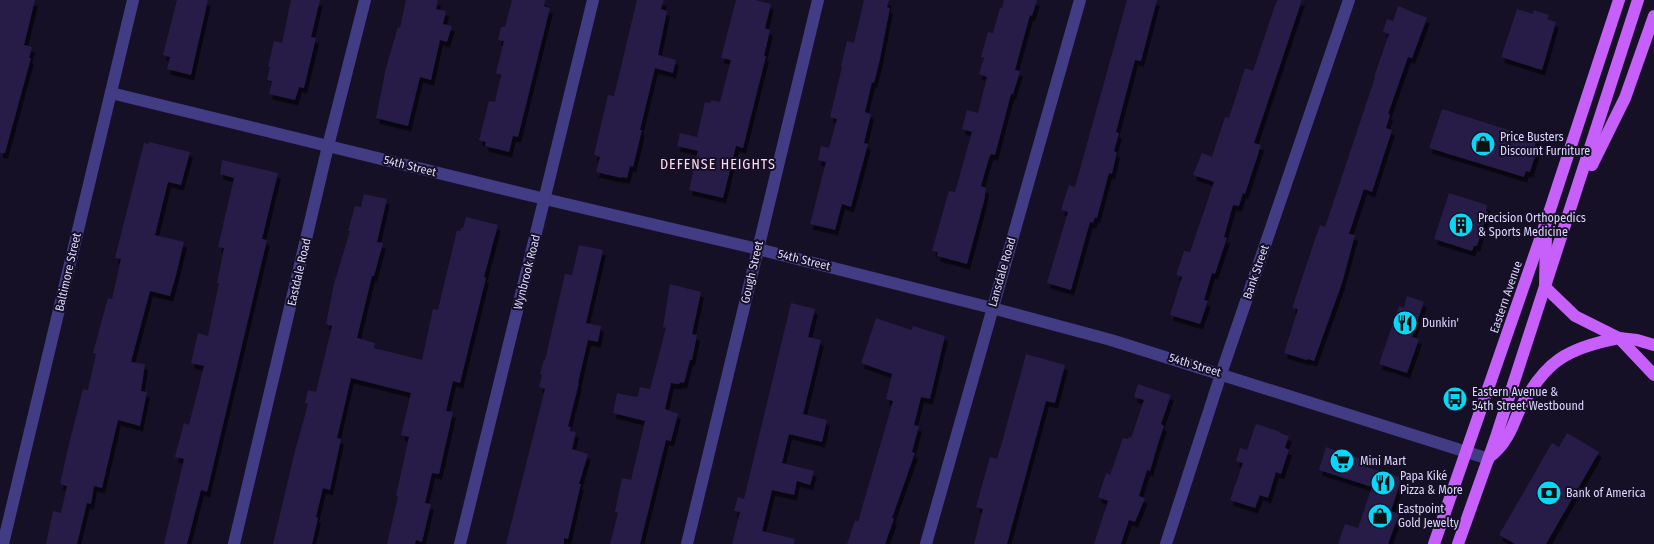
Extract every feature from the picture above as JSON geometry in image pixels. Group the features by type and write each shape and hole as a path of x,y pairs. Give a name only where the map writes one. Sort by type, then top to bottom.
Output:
{"main road":[{"name":"Eastern Avenue","path":"1434,544 1546,222 1619,0"},
{"path":"1458,544 1489,459 1638,0"},
{"path":"1574,200 1625,98 1654,16"},
{"path":"1546,222 1545,287 1575,316 1619,338 1648,367 1654,376"},
{"path":"1489,459 1506,440 1535,382 1560,357 1590,343 1619,338 1637,340 1654,345"}],"street":[{"name":"Baltimore Street","path":"3,544 133,0"},
{"name":"Eastdale Road","path":"234,544 364,0"},
{"name":"Wynbrook Road","path":"460,544 593,0"},
{"name":"Gough Street","path":"687,544 818,0"},
{"name":"Lansdale Road","path":"926,544 1080,0"},
{"name":"Bank Street","path":"1166,544 1221,374 1349,0"},
{"name":"54th Street","path":"111,93 758,249 992,308 1111,340 1489,459"}],"building":[{"path":"0,0 35,0 24,45 32,47 29,58 31,58 5,153 0,153"},
{"path":"177,0 208,0 191,75 167,69 170,57 163,55"},
{"path":"291,0 320,0 311,37 316,38 304,88 299,87 295,100 269,94 272,81 267,80 274,41 282,43"},
{"path":"406,0 438,0 436,9 446,11 443,24 452,26 447,42 440,40 431,80 420,77 408,126 376,118 386,68 398,27 400,28"},
{"path":"512,0 545,0 544,6 550,8 518,137 513,136 509,152 485,146 486,142 479,140 489,101 495,102 501,75 496,73 504,41 498,40 501,27 505,27"},
{"path":"637,0 664,0 661,9 667,11 658,55 676,60 673,73 655,68 633,167 630,166 627,178 622,178 596,172 600,157 594,155 608,95 614,96"},
{"path":"736,0 755,0 771,4 765,28 770,30 764,56 766,56 743,148 736,146 723,198 689,190 698,151 677,146 680,133 697,137 705,102 710,103 711,100 720,102 731,60 721,58"},
{"path":"864,0 889,0 887,7 890,8 880,59 865,112 871,114 864,143 868,144 851,207 842,204 835,230 810,224 826,162 818,160 821,146 829,148 837,119 830,117 841,66 847,41 854,43"},
{"path":"1004,0 1037,0 1032,16 1030,15 1015,70 1020,71 1013,94 1011,94 995,155 991,154 989,158 981,186 986,188 984,201 967,264 937,256 938,252 932,251 949,191 955,192 972,132 962,129 967,110 978,113 987,77 979,74 984,58 981,57 988,32 993,33"},
{"path":"1127,0 1157,0 1141,61 1135,60 1116,132 1119,133 1114,151 1117,152 1112,174 1109,173 1097,218 1095,217 1093,223 1090,222 1071,290 1047,283 1068,212 1061,210 1069,185 1075,187"},
{"path":"1277,0 1302,0 1254,143 1261,145 1245,194 1243,193 1239,206 1233,205 1224,237 1227,238 1215,274 1212,273 1204,300 1208,301 1200,324 1170,315 1182,277 1176,275 1184,251 1190,252 1214,182 1193,175 1202,153 1212,157 1225,117 1229,118 1245,68 1253,71"},
{"path":"1398,6 1427,18 1412,58 1408,57 1388,114 1390,115 1386,128 1392,130 1372,192 1364,189 1349,234 1355,235 1342,283 1314,361 1307,360 1284,353 1298,309 1292,308 1320,225 1325,227 1375,77 1389,34 1383,32 1387,19 1393,21"},
{"path":"1517,9 1533,14 1534,10 1549,15 1547,19 1556,22 1542,70 1501,57"},
{"name":"Price Busters Discount Furniture","path":"1442,109 1537,139 1533,150 1537,151 1530,172 1526,171 1524,177 1429,148"},
{"path":"149,142 190,152 181,185 168,182 155,235 184,242 176,275 170,296 150,291 131,362 145,364 141,391 147,392 140,426 118,420 102,488 94,486 91,504 87,503 77,544 46,544 53,511 61,513 67,486 60,484 69,444 83,389 88,390 96,354 93,353 108,298 112,299 121,259 115,258 144,143 149,144"},
{"path":"222,160 278,173 262,239 267,240 207,492 201,490 187,544 164,544 184,459 175,457 184,423 189,425 204,366 191,363 198,333 208,336 219,283 217,283 224,248 218,247 234,178 220,174"},
{"name":"Precision Orthopedics & Sports Medicine","path":"1449,193 1487,205 1486,211 1488,211 1477,246 1474,246 1472,251 1434,239"},
{"path":"364,194 387,199 377,242 383,243 374,276 372,276 357,338 375,343 374,348 422,360 433,309 438,310 457,230 460,231 463,228 466,217 498,225 460,383 453,381 446,411 453,412 439,474 432,473 425,503 431,504 422,542 416,540 415,544 387,544 409,437 401,435 411,393 351,378 337,438 341,439 330,490 323,488 312,544 273,544 308,404 305,403 308,390 316,392 332,326 326,324 334,284 350,231 348,231 355,206 361,207"},
{"path":"579,245 603,250 586,323 601,326 598,342 588,340 568,426 571,427 570,431 576,432 572,449 588,454 579,484 581,484 568,539 564,538 564,544 506,544 545,389 539,387 542,375 540,374 565,274 572,275"},
{"path":"670,284 701,292 692,334 697,335 692,360 690,360 684,383 671,383 665,409 678,414 671,441 666,440 640,544 610,544 618,513 615,512 622,478 631,480 645,421 613,413 617,393 636,397 640,387 650,389 666,328 663,327"},
{"name":"Dunkin'","path":"1407,296 1424,302 1412,337 1419,339 1407,373 1379,364 1399,306 1404,308"},
{"path":"791,303 815,309 808,337 821,340 803,414 827,420 822,442 789,434 782,463 814,471 810,485 797,481 794,495 772,490 762,531 795,539 794,544 732,544 740,512 734,511 738,497 744,499"},
{"path":"876,318 912,330 913,326 945,336 930,399 921,397 914,425 919,426 912,452 915,453 885,544 847,544 855,520 858,522 893,401 886,399 892,374 861,363"},
{"path":"1026,354 1065,365 1055,403 1046,401 1007,544 974,544 983,509 976,507 990,457 997,459"},
{"path":"1138,384 1171,395 1161,424 1164,426 1150,471 1147,470 1139,496 1145,498 1135,522 1129,520 1121,544 1094,544 1108,501 1098,497 1106,473 1110,475 1123,438 1131,438 1144,400 1134,397"},
{"path":"1256,424 1289,436 1285,448 1289,450 1281,474 1276,472 1268,498 1260,495 1255,508 1230,500 1243,463 1236,461 1240,448 1247,450"},
{"name":"Bank of America","path":"1567,433 1599,452 1546,544 1515,544 1499,535 1552,443 1559,447"},
{"path":"1326,447 1362,459 1360,465 1402,478 1391,511 1399,514 1388,544 1338,544 1345,524 1358,528 1372,487 1319,470"}],"place":[{"name":"Price Busters Discount Furniture","path":"1483,144"},
{"name":"Precision Orthopedics & Sports Medicine","path":"1461,225"},
{"name":"Dunkin'","path":"1405,323"},
{"name":"Eastern Avenue & 54th Street Westbound","path":"1455,399"},
{"name":"Mini Mart","path":"1342,461"},
{"name":"Papa Kiké Pizza & More","path":"1383,483"},
{"name":"Bank of America","path":"1549,493"},
{"name":"Eastpoint Gold Jewelty","path":"1380,516"}],"district":[{"name":"DEFENSE HEIGHTS","path":"718,164"}]}
